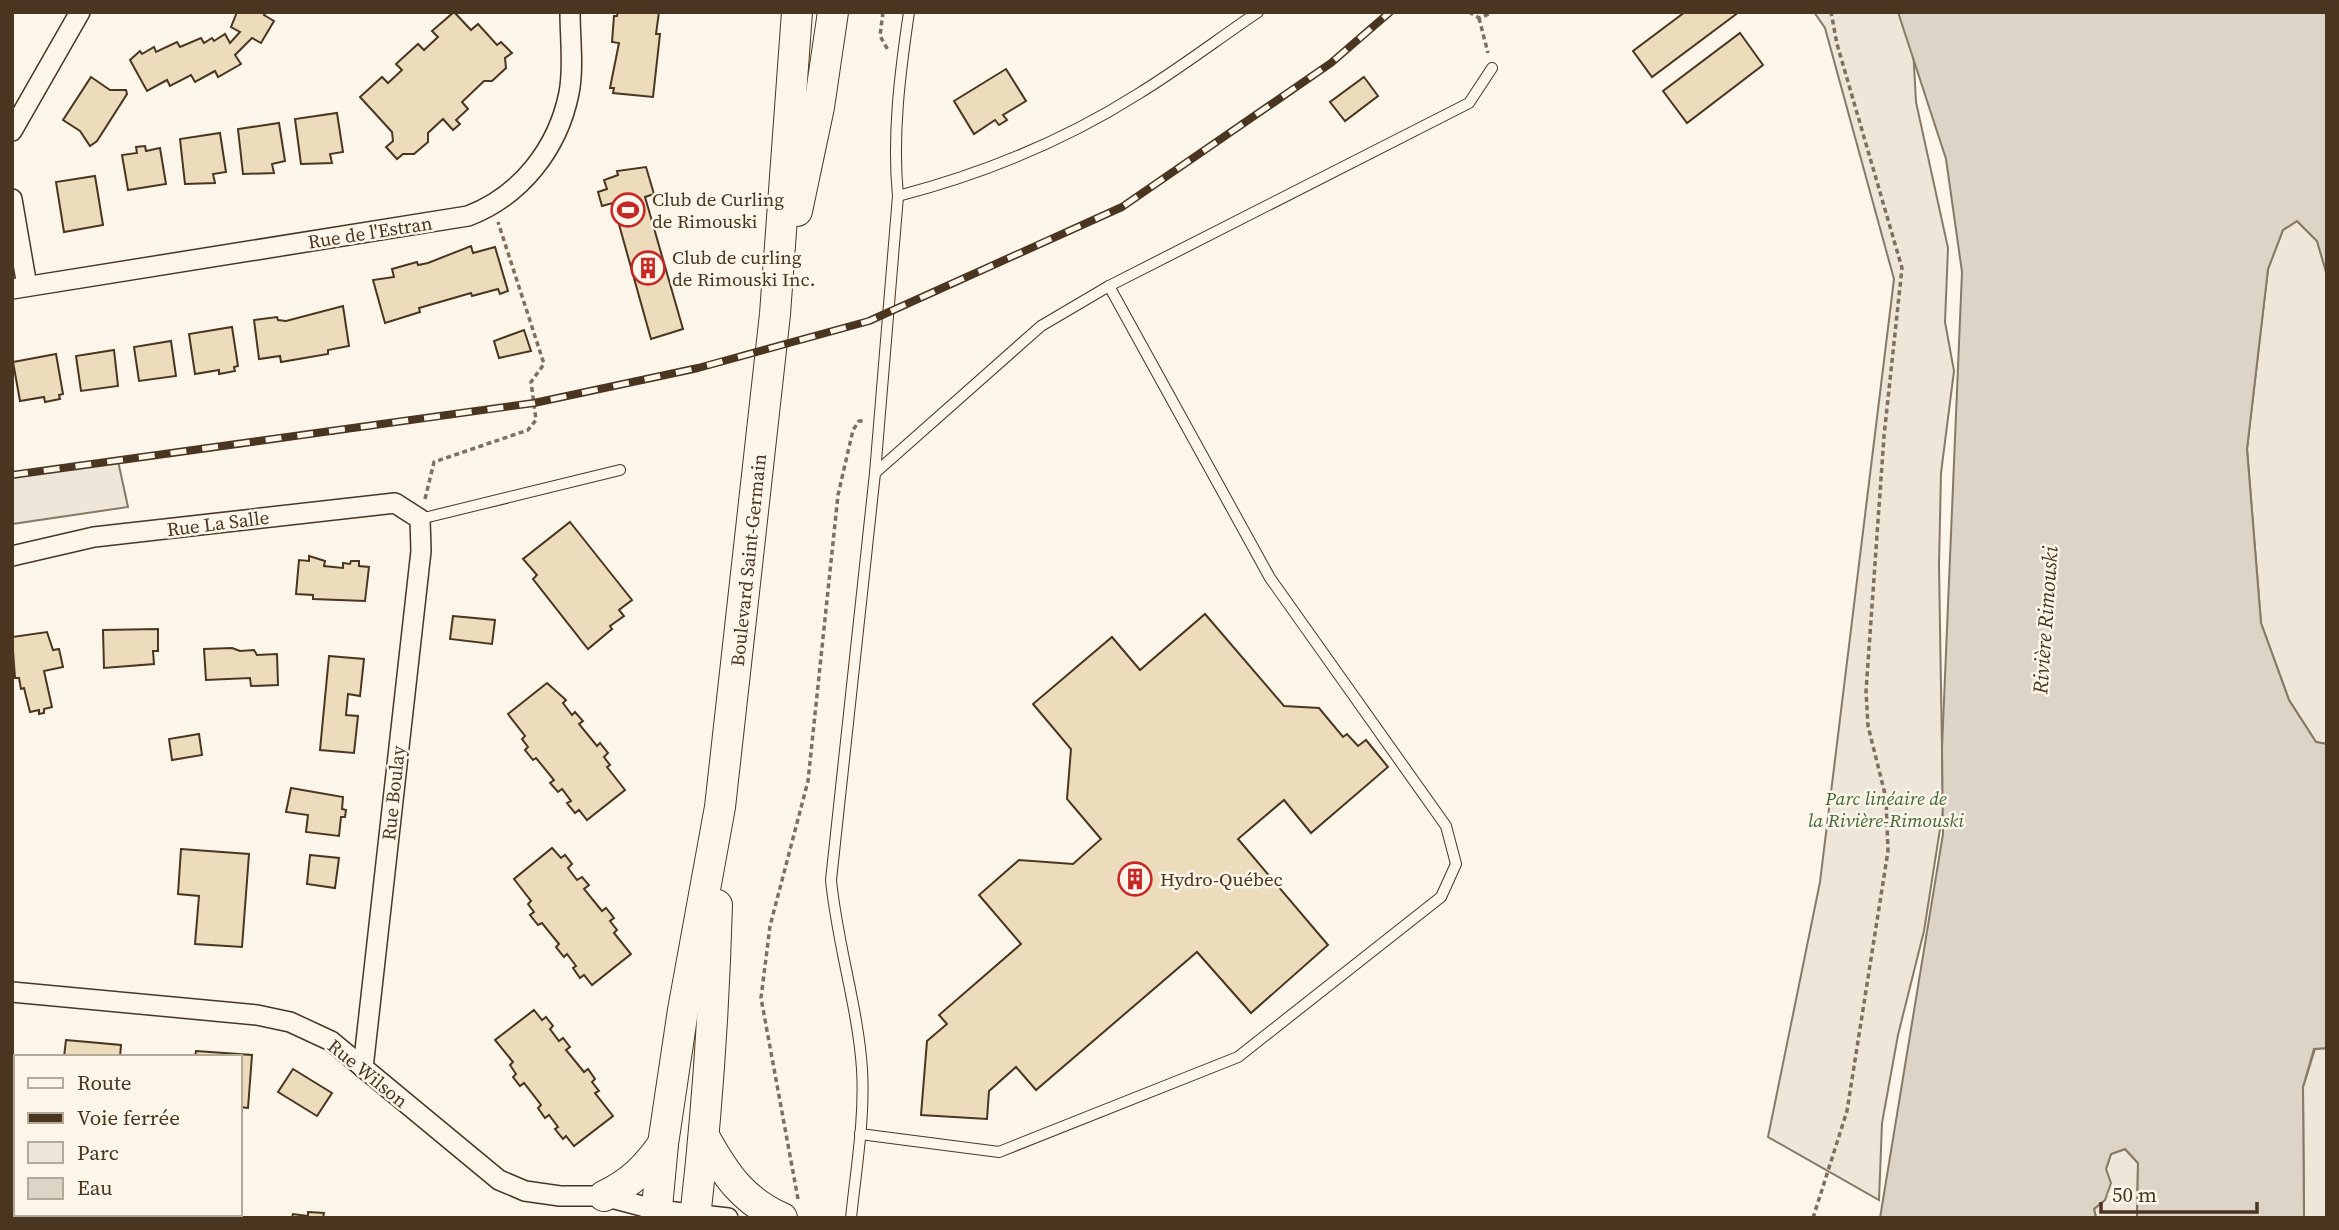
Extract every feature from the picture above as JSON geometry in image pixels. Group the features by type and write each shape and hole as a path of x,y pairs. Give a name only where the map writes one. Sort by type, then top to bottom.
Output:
{"main road":[{"name":"Boulevard Saint-Germain","path":"648,1215 663,1144 683,1010 720,807 775,314 797,12"},
{"name":"Boulevard Saint-Germain","path":"775,314 819,107 833,12"},
{"name":"Boulevard Saint-Germain","path":"695,1216 705,1138 714,1017 720,807"},
{"path":"705,1138 724,1172 746,1197 791,1212"},
{"path":"604,1196 628,1184 644,1170 663,1144"}],"street":[{"path":"12,131 80,12"},
{"name":"Rue de l'Estran","path":"20,287 468,216 493,207 546,155 560,125 570,91 570,12"},
{"path":"12,199 20,287"},
{"name":"Rue La Salle","path":"12,556 94,537 396,503 420,519"},
{"name":"Rue Boulay","path":"363,1068 421,551 420,519"},
{"name":"Rue Wilson","path":"12,992 257,1015 290,1022 331,1041 499,1180 525,1191 559,1196 604,1196 648,1215 728,1218"}],"lane":[{"path":"851,1218 863,1100 862,1065 836,928 831,880 875,473 898,196 895,164 902,58 909,12"},
{"path":"898,196 955,181 1030,152 1137,95 1258,12"},
{"path":"875,473 1041,326 1109,286 1469,103 1492,68"},
{"path":"860,1134 999,1152 1238,1057 1441,897 1456,864 1446,825 1270,578 1109,286"},
{"path":"420,519 620,470"}],"path":[{"path":"883,12 880,36 885,48 902,58"},
{"path":"1469,12 1479,18 1492,68"},
{"path":"1479,18 1494,12"},
{"path":"1813,1218 1847,1111 1890,833 1886,798 1868,726 1866,691 1883,448 1902,268 1840,55 1831,12"},
{"path":"420,519 434,462 528,430 536,420 531,382 544,364 493,207"},
{"path":"791,1212 761,998 770,926 808,781 838,495 853,430 859,421 879,420"}],"green space":[{"name":"Parc linéaire de la Rivière-Rimouski","path":"1814,12 1920,12 1913,47 1916,102 1948,248 1945,322 1954,371 1941,473 1939,565 1943,810 1924,931 1898,1035 1882,1123 1879,1200 1768,1137 1820,882 1894,279 1825,28"},
{"path":"2297,221 2317,241 2327,275 2327,744 2316,742 2289,700 2261,623 2247,449 2268,269 2283,230"},
{"path":"118,461 128,507 12,524 12,475"},
{"path":"2327,1048 2327,1218 2304,1218 2303,1087 2315,1049"},
{"path":"2125,1149 2138,1163 2137,1218 2096,1218 2094,1209 2105,1200 2106,1169 2111,1154"}],"water":[{"name":"Rivière Rimouski","path":"1898,12 2327,12 2327,275 2317,241 2297,221 2283,230 2268,269 2247,449 2261,623 2289,700 2316,742 2327,744 2327,1048 2314,1049 2303,1087 2304,1218 2137,1218 2138,1163 2125,1149 2111,1154 2106,1169 2111,1183 2105,1200 2094,1209 2096,1218 1880,1218 1943,834 1942,748 1962,272 1946,159"}],"building":[{"path":"237,12 266,12 264,15 274,21 261,43 252,38 235,55 241,64 218,77 215,71 195,82 191,75 170,86 167,80 147,91 130,60 140,51 142,54 154,47 156,52 177,42 180,47 201,38 204,43 212,38 214,41 225,34 230,43 240,32 231,27"},
{"path":"454,12 471,30 478,24 497,45 501,42 512,53 505,58 506,68 492,81 484,81 462,102 468,109 456,120 460,124 453,130 443,119 428,133 428,142 414,154 403,154 397,159 386,147 393,141 392,132 360,97 382,77 388,83 402,70 396,64 418,44 424,50 438,37 432,31"},
{"path":"618,12 659,12 656,34 660,34 653,97 613,93 614,88 610,88 619,43 612,42 614,16 617,16"},
{"path":"1685,12 1739,12 1652,77 1633,51"},
{"path":"1740,33 1763,65 1687,123 1663,91"},
{"path":"1006,69 1026,101 1003,115 1007,120 999,125 995,120 974,134 954,101"},
{"path":"91,77 110,90 126,90 127,94 97,141 90,146 80,131 63,120"},
{"path":"1364,77 1378,96 1345,121 1330,102"},
{"path":"337,113 343,152 330,154 332,163 301,164 295,119"},
{"path":"279,123 285,161 272,164 274,173 243,174 238,129"},
{"path":"220,133 226,172 213,174 215,183 185,184 180,139"},
{"path":"145,146 146,151 160,148 166,184 128,190 122,155 137,153 136,147"},
{"name":"Club de curling de Rimouski Inc.","path":"646,167 654,194 645,197 683,329 651,339 613,203 602,206 598,192 607,189 604,180 618,175 617,171"},
{"path":"95,176 103,225 64,232 56,182"},
{"path":"471,246 473,253 495,247 508,291 500,294 498,289 472,296 471,293 419,308 420,312 385,323 373,280 394,277 392,269 417,262 418,265 428,263"},
{"path":"343,306 349,346 328,350 328,354 281,362 280,356 259,359 254,320 277,317 278,320 286,321"},
{"path":"232,327 238,366 234,367 235,371 219,374 219,370 195,374 189,334"},
{"path":"524,330 531,351 499,358 494,341"},
{"path":"171,341 176,376 139,381 134,347"},
{"path":"114,350 118,386 81,391 76,356"},
{"path":"56,354 63,394 59,395 60,399 45,402 44,397 20,401 13,362"},
{"path":"570,522 632,600 619,610 624,616 588,649 533,579 537,575 523,559"},
{"path":"309,556 325,561 324,566 343,568 343,563 359,561 359,566 369,567 365,601 313,599 313,595 296,594 299,560 309,561"},
{"name":"Hydro-Québec","path":"1205,614 1284,706 1319,708 1343,737 1347,734 1358,746 1366,740 1388,767 1311,833 1284,800 1238,839 1328,945 1251,1013 1197,952 1036,1090 1016,1067 989,1091 987,1119 921,1115 927,1041 947,1024 939,1015 1021,944 979,895 1019,860 1073,864 1101,839 1067,799 1071,749 1033,704 1112,637 1140,670"},
{"path":"453,616 495,620 492,644 450,639"},
{"path":"158,629 158,651 153,651 154,664 104,668 103,630"},
{"path":"47,632 53,650 59,649 63,667 44,671 52,707 39,714 39,710 30,712 24,688 21,689 19,678 15,678 12,637"},
{"path":"232,648 240,651 254,650 257,655 277,654 278,685 251,686 250,678 206,680 204,649"},
{"path":"329,656 364,659 360,696 348,694 346,715 358,716 354,753 320,750"},
{"path":"547,683 566,700 563,703 572,715 575,712 583,721 579,724 597,746 600,743 608,753 604,757 610,765 607,767 625,790 587,820 579,810 575,813 567,803 571,801 562,789 558,792 550,783 554,780 536,758 533,760 525,750 528,747 522,739 525,736 508,714"},
{"path":"199,734 202,755 172,760 169,739"},
{"path":"291,788 343,797 342,809 346,810 345,817 341,817 339,836 306,832 308,815 286,812"},
{"path":"552,848 561,858 565,855 572,864 568,868 577,880 582,877 589,885 584,889 602,911 606,908 614,918 610,921 617,930 614,933 631,954 592,985 584,975 580,978 573,968 576,966 567,954 564,957 556,947 559,944 542,923 538,925 530,915 534,912 528,904 531,901 514,879"},
{"path":"181,849 249,854 242,947 195,944 199,896 178,894"},
{"path":"310,855 339,858 335,888 307,884"},
{"path":"534,1010 542,1020 546,1017 553,1026 550,1029 559,1041 563,1038 570,1047 566,1050 584,1072 588,1069 595,1079 592,1082 599,1091 595,1093 613,1116 574,1146 566,1136 563,1139 549,1115 545,1118 538,1108 541,1105 524,1083 520,1086 513,1077 516,1074 510,1065 513,1062 495,1040"},
{"path":"66,1040 121,1045 120,1055 64,1055"},
{"path":"196,1051 252,1055 248,1108 242,1107 242,1055 195,1055"},
{"path":"293,1069 332,1093 317,1116 278,1092"},
{"path":"14,1189 14,1216 26,1218 12,1218"},
{"path":"308,1212 324,1213 323,1218 292,1218 293,1214 308,1216"},
{"path":"52,1216 84,1216 84,1218"},
{"path":"132,1216 164,1216 164,1218"},
{"path":"194,1216 226,1216 226,1218"}],"railway":[{"path":"12,475 534,403 698,368 869,321 1122,207 1331,63 1390,12"}],"place":[{"name":"Club de Curling de Rimouski","path":"628,210"},
{"name":"Club de curling de Rimouski Inc.","path":"648,268"},
{"name":"Hydro-Québec","path":"1135,879"}]}
